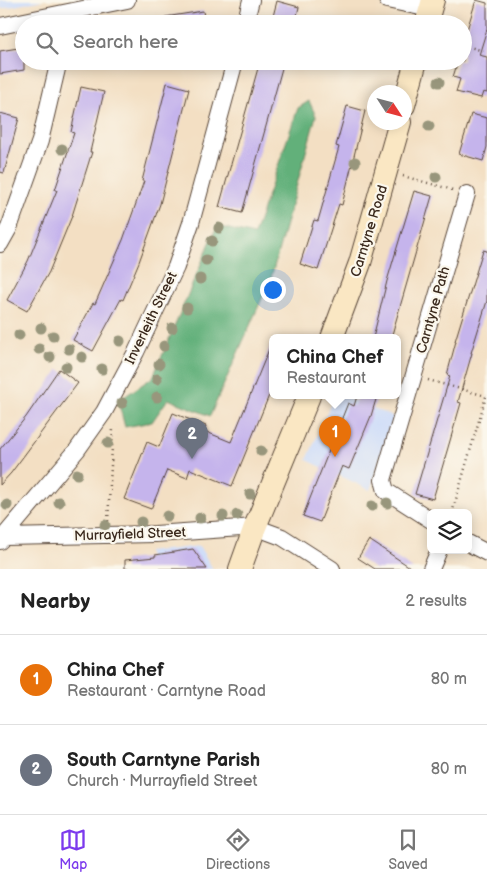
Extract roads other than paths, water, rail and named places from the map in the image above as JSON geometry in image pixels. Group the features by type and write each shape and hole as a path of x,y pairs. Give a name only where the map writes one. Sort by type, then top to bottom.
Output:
{"street":[{"path":"72,15 127,0"},
{"path":"247,15 251,0"},
{"path":"387,0 430,11"},
{"path":"0,26 15,24"},
{"path":"0,244 9,228 40,141 58,70"},
{"name":"Inverleith Street","path":"2,539 77,450 104,412 136,352 176,267 191,223 233,70"},
{"path":"409,85 414,70"},
{"name":"Carntyne Road","path":"333,334 360,263 398,130"},
{"name":"Carntyne Path","path":"427,517 386,491 383,480 467,194"},
{"path":"240,569 255,527 308,399"},
{"path":"255,527 282,537 332,569"},
{"name":"Murrayfield Street","path":"2,539 216,531 255,527"},
{"path":"472,545 487,553"},
{"path":"431,569 437,554"}],"place":[{"name":"China Chef","path":"335,457"},
{"name":"South Carntyne Parish","path":"192,459"}]}
